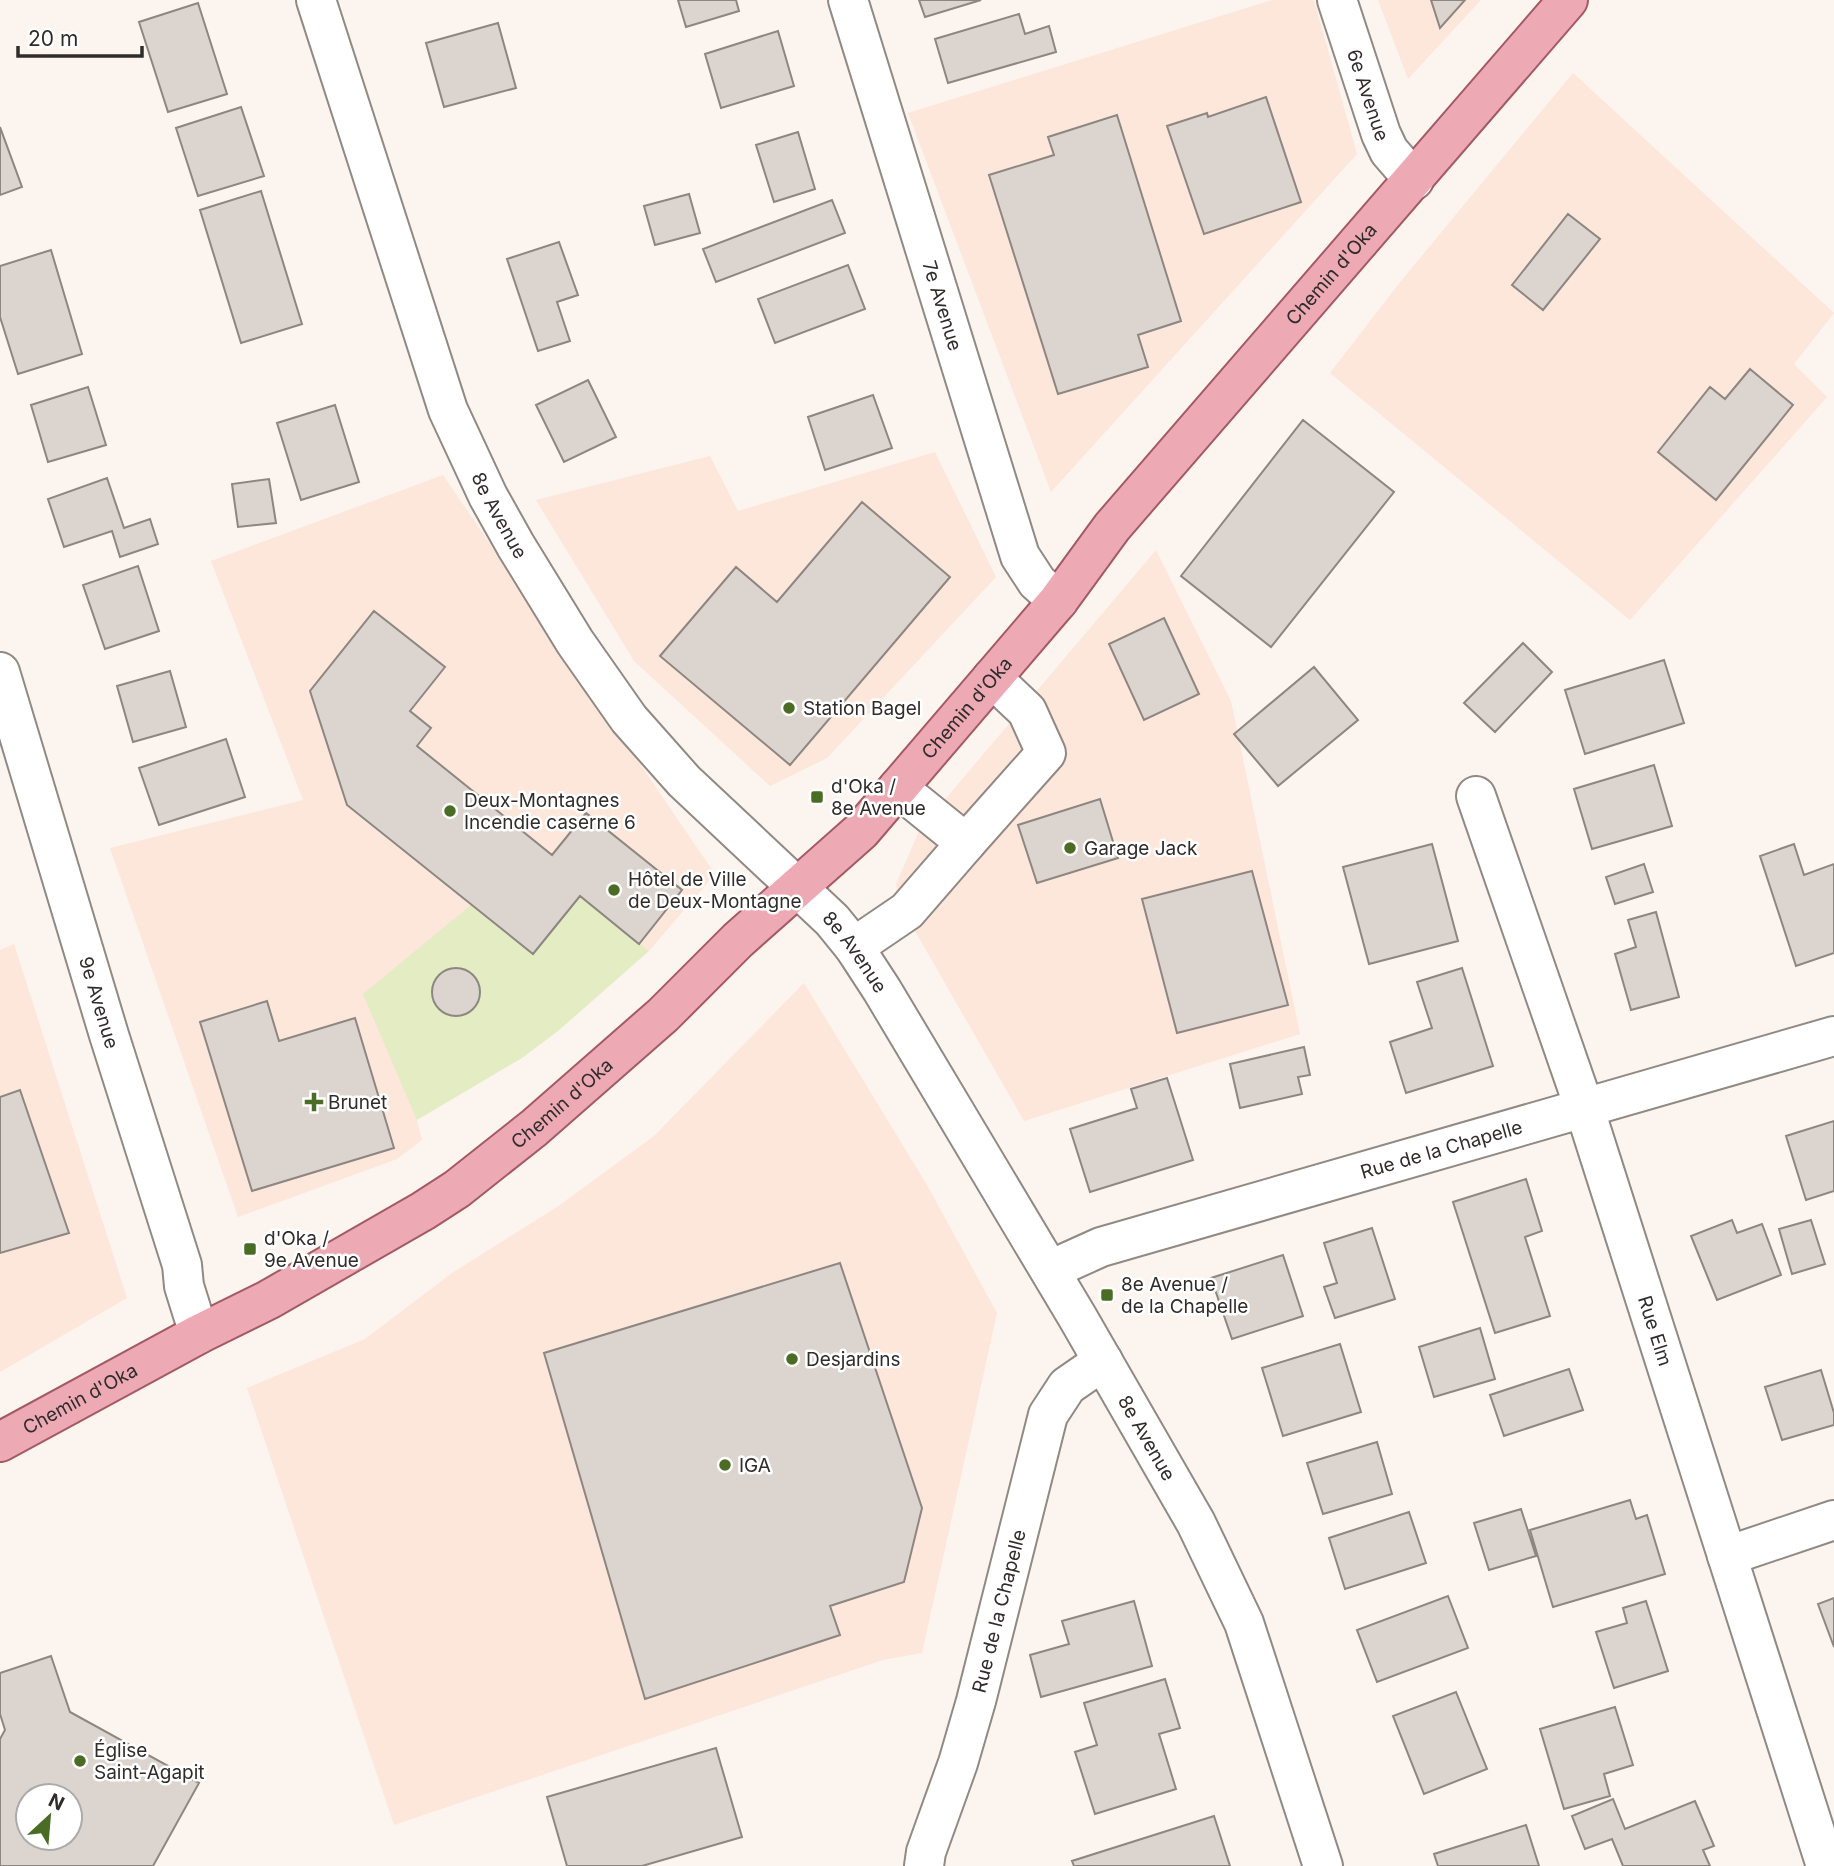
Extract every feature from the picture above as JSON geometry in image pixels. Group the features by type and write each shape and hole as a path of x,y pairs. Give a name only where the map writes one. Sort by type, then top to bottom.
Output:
{"main road":[{"name":"Chemin d'Oka","path":"0,1442 199,1334 268,1300 411,1218 457,1189 561,1106 618,1056 680,999 738,940 861,831 1058,601 1112,527 1569,0"}],"street":[{"name":"8e Avenue","path":"316,0 426,348 448,410 488,496 569,632 629,719 694,790 832,920 855,947 1103,1361 1196,1523 1244,1623 1323,1866"},
{"name":"7e Avenue","path":"848,0 1020,556 1037,582 1058,601"},
{"name":"6e Avenue","path":"1337,0 1381,134 1390,152 1414,180"},
{"name":"9e Avenue","path":"0,672 181,1265 184,1286 199,1334"},
{"path":"855,947 907,911 1046,753 1027,712 992,678"},
{"path":"898,788 966,844"},
{"name":"Rue Elm","path":"1476,796 1584,1107 1826,1866"},
{"name":"Rue de la Chapelle","path":"1049,1270 1101,1247 1834,1036"},
{"name":"Rue de la Chapelle","path":"917,1861 958,1763 1048,1415 1067,1386 1103,1361"},
{"path":"1727,1556 1834,1520"}],"shaded area":[{"path":"1272,0 1314,0 1357,154 1051,492 908,113"},
{"path":"1378,0 1481,0 1408,79"},
{"path":"1573,73 1834,313 1794,364 1827,397 1630,620 1330,373 1401,281"},
{"path":"935,452 996,577 827,758 770,786 634,661 536,500 710,456 738,511"},
{"path":"443,475 715,874 649,951 580,896 533,954 471,906 417,1120 422,1140 397,1159 238,1217 110,848 303,800 211,561"},
{"path":"1156,550 1231,701 1300,1034 1024,1121 899,903 896,884 920,829"},
{"path":"14,944 127,1298 0,1372 0,950"},
{"path":"804,983 927,1185 997,1313 922,1653 883,1660 394,1825 247,1388 365,1339 452,1273 557,1207 654,1136"}],"green space":[{"path":"580,896 649,951 558,1031 522,1058 417,1120 363,994 471,905 533,954"}],"building":[{"path":"678,0 736,0 739,11 686,27"},
{"path":"919,0 981,0 925,17"},
{"path":"1431,0 1465,0 1440,28"},
{"path":"198,3 227,94 168,112 139,22"},
{"path":"1019,14 1025,34 1049,26 1056,52 948,83 935,39"},
{"path":"498,23 516,88 444,107 426,43"},
{"path":"778,31 794,86 721,108 705,54"},
{"path":"1266,97 1301,202 1204,234 1167,126 1207,113 1208,117"},
{"path":"241,107 264,176 198,196 176,128"},
{"path":"1117,115 1181,321 1138,335 1148,367 1058,394 989,175 1054,155 1048,137"},
{"path":"0,127 22,187 0,195"},
{"path":"798,132 815,189 774,202 756,145"},
{"path":"261,191 302,324 241,343 200,210"},
{"path":"689,194 700,233 655,245 644,206"},
{"path":"832,200 845,233 716,282 703,249"},
{"path":"1568,214 1600,239 1543,310 1512,285"},
{"path":"559,242 578,295 557,302 570,341 538,351 507,259"},
{"path":"51,250 82,354 18,374 0,317 0,266"},
{"path":"848,265 865,309 775,343 758,299"},
{"path":"1750,369 1793,405 1716,500 1658,452 1710,387 1725,399"},
{"path":"588,380 616,437 564,462 536,405"},
{"path":"88,387 106,445 48,462 31,405"},
{"path":"873,395 892,448 825,470 808,417"},
{"path":"335,405 359,482 301,500 277,423"},
{"path":"1303,420 1394,492 1271,647 1181,576"},
{"path":"107,478 124,528 150,519 158,544 120,557 112,531 64,547 48,499"},
{"path":"269,479 276,523 238,527 232,484"},
{"path":"862,502 950,577 790,765 660,656 736,567 777,602"},
{"path":"138,566 159,631 105,649 83,585"},
{"path":"374,611 445,667 410,711 431,728 417,746 552,855 586,813 682,890 639,944 580,896 533,954 347,805 310,691"},
{"path":"1164,618 1199,694 1144,720 1109,644"},
{"path":"1523,643 1552,672 1495,732 1464,703"},
{"path":"1664,660 1684,723 1585,754 1565,690"},
{"path":"1314,667 1358,720 1278,786 1234,734"},
{"path":"170,671 186,727 133,742 117,686"},
{"path":"226,739 245,797 159,825 139,768"},
{"path":"1654,765 1672,826 1592,849 1574,789"},
{"path":"1100,799 1118,858 1037,883 1018,825"},
{"path":"1432,844 1458,941 1369,964 1343,867"},
{"path":"1794,844 1804,875 1834,864 1834,953 1796,966 1760,856"},
{"path":"1644,864 1653,892 1615,904 1606,877"},
{"path":"1252,871 1288,1005 1177,1033 1142,899"},
{"path":"1656,912 1679,997 1631,1010 1615,954 1636,947 1628,920"},
{"path":"456,968 473,975 480,992 473,1009 456,1016 439,1009 432,992 439,975"},
{"path":"1462,968 1493,1066 1406,1093 1390,1042 1432,1028 1417,982"},
{"path":"267,1001 279,1041 355,1018 394,1148 252,1191 200,1022"},
{"path":"1304,1047 1310,1075 1298,1077 1302,1094 1240,1108 1230,1064"},
{"path":"1167,1078 1193,1160 1090,1192 1070,1129 1137,1108 1131,1089"},
{"path":"20,1090 69,1233 0,1253 0,1097"},
{"path":"1834,1121 1834,1191 1806,1200 1786,1136"},
{"path":"1526,1179 1542,1231 1525,1237 1550,1316 1495,1333 1453,1202"},
{"path":"1732,1220 1737,1233 1762,1224 1781,1275 1717,1300 1691,1236"},
{"path":"1811,1220 1825,1264 1792,1274 1779,1229"},
{"path":"1372,1228 1395,1299 1335,1318 1324,1287 1337,1283 1324,1243"},
{"path":"1283,1255 1303,1316 1232,1339 1211,1278"},
{"path":"840,1263 922,1508 904,1582 830,1606 840,1635 645,1699 544,1353"},
{"path":"1480,1328 1495,1379 1434,1397 1419,1347"},
{"path":"1340,1344 1361,1412 1283,1436 1262,1368"},
{"path":"1569,1369 1583,1410 1504,1436 1490,1395"},
{"path":"1821,1370 1834,1413 1834,1425 1782,1440 1765,1387"},
{"path":"1377,1442 1392,1494 1323,1514 1307,1463"},
{"path":"1630,1500 1636,1519 1647,1515 1665,1574 1553,1607 1530,1530"},
{"path":"1521,1509 1536,1556 1489,1570 1474,1523"},
{"path":"1409,1512 1426,1563 1345,1589 1329,1538"},
{"path":"1448,1596 1468,1648 1377,1682 1357,1630"},
{"path":"1834,1598 1834,1647 1818,1604"},
{"path":"1134,1601 1152,1666 1041,1697 1030,1655 1069,1644 1062,1621"},
{"path":"1646,1601 1668,1671 1614,1688 1596,1632 1627,1623 1623,1608"},
{"name":"Église Saint-Agapit","path":"51,1656 70,1712 199,1783 153,1866 0,1866 0,1739 5,1730 0,1714 0,1673"},
{"path":"1165,1679 1180,1728 1159,1734 1176,1789 1095,1814 1075,1752 1097,1745 1084,1703"},
{"path":"1456,1692 1487,1769 1424,1794 1393,1716"},
{"path":"1615,1707 1633,1765 1604,1774 1610,1796 1564,1809 1540,1729"},
{"path":"716,1748 742,1837 642,1866 567,1866 547,1797"},
{"path":"1613,1799 1625,1829 1695,1801 1714,1846 1703,1850 1710,1866 1623,1866 1612,1839 1585,1849 1572,1816"},
{"path":"1214,1816 1230,1866 1074,1866 1072,1861"},
{"path":"1526,1825 1539,1866 1438,1866 1434,1854"}],"place":[{"name":"Station Bagel","path":"789,708"},
{"name":"d'Oka / 8e Avenue","path":"817,797"},
{"name":"Deux-Montagnes Incendie caserne 6","path":"450,811"},
{"name":"Garage Jack","path":"1070,848"},
{"name":"Hôtel de Ville de Deux-Montagne","path":"614,890"},
{"name":"Brunet","path":"314,1102"},
{"name":"d'Oka / 9e Avenue","path":"250,1249"},
{"name":"8e Avenue / de la Chapelle","path":"1107,1295"},
{"name":"Desjardins","path":"792,1359"},
{"name":"IGA","path":"725,1465"},
{"name":"Église Saint-Agapit","path":"80,1761"}]}
